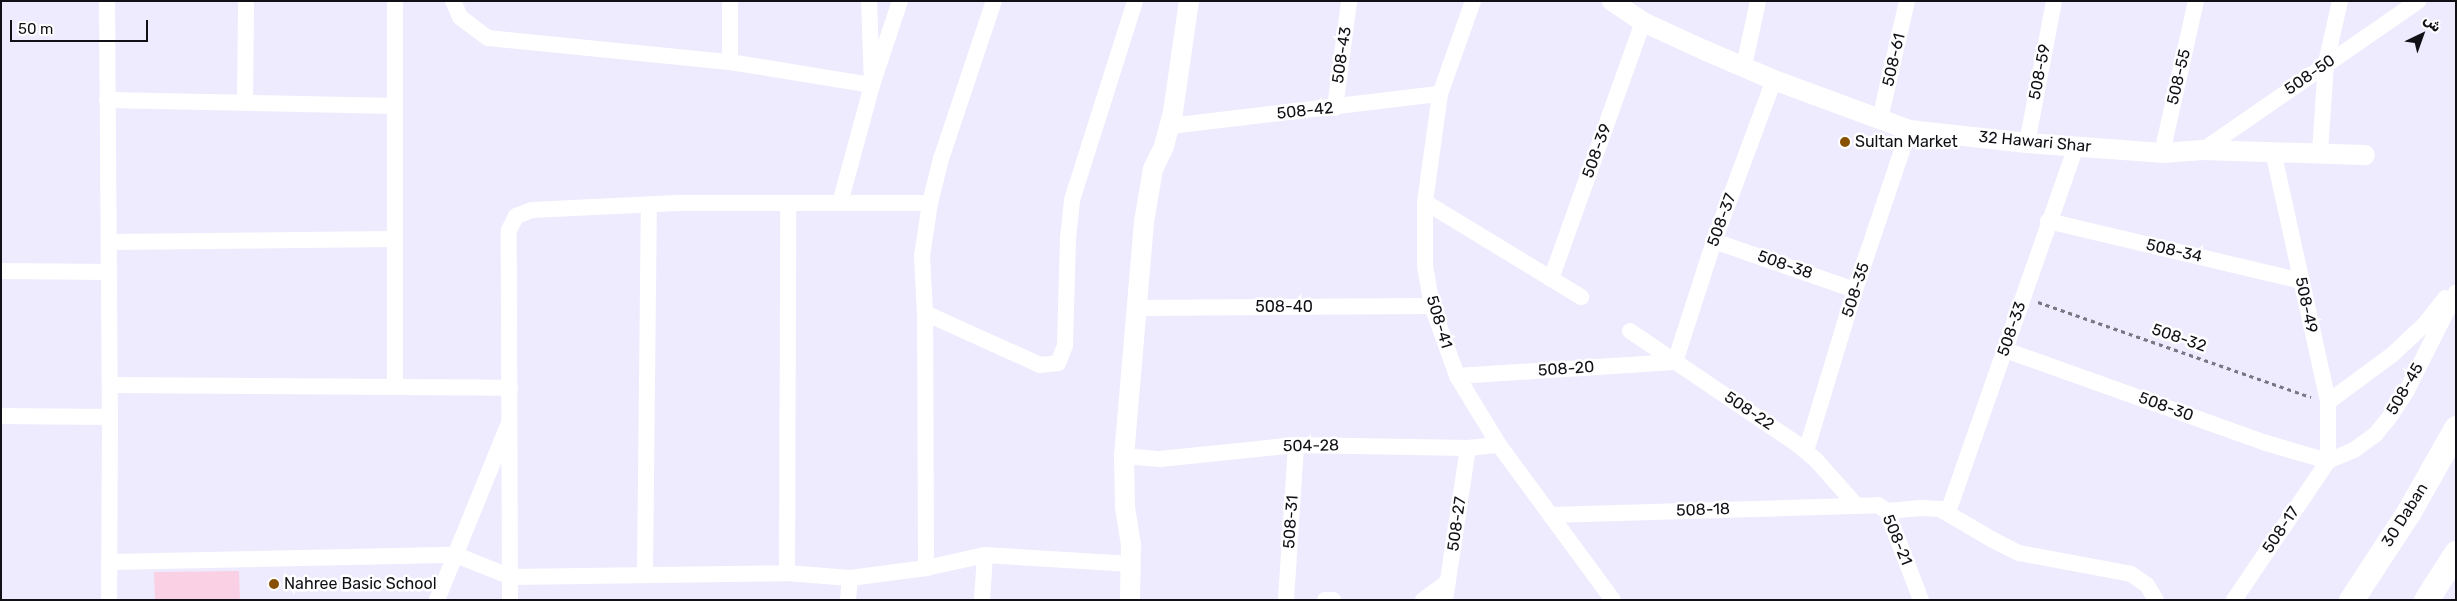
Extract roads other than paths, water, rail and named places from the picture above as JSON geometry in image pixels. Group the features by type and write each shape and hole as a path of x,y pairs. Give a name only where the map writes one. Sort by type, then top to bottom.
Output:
{"main road":[{"name":"30 Daban","path":"2351,600 2412,506 2456,428"},
{"path":"2426,600 2456,553"}],"street":[{"path":"107,1 110,385 109,600"},
{"path":"245,103 246,1"},
{"path":"395,1 395,387"},
{"path":"453,1 460,16 488,38 730,62 872,85"},
{"path":"730,1 730,62"},
{"path":"869,1 872,85"},
{"path":"840,203 872,85 900,1"},
{"path":"926,568 922,256 930,203 941,159 994,1"},
{"path":"924,313 1040,365 1058,362 1065,346 1068,239 1072,200 1135,1"},
{"path":"1130,600 1132,564 1125,507 1124,456 1144,222 1150,181 1170,126 1189,1"},
{"name":"508-43","path":"1335,108 1349,1"},
{"name":"508-41","path":"1473,1 1440,94 1425,202 1425,266 1432,306 1457,376 1498,445 1613,600"},
{"name":"32 Hawari Shar","path":"1612,1 1643,22 1774,80 1909,130 2027,143 2162,153 2203,150 2365,154"},
{"path":"1744,66 1758,1"},
{"name":"508-61","path":"1880,119 1908,1"},
{"name":"508-59","path":"2027,143 2054,1"},
{"name":"508-55","path":"2162,153 2196,1"},
{"path":"2320,152 2326,63 2340,1"},
{"name":"508-50","path":"2203,150 2418,1"},
{"name":"508-39","path":"1551,279 1643,22"},
{"name":"508-37","path":"1675,362 1714,241 1774,80"},
{"name":"508-42","path":"1170,126 1335,108 1440,94"},
{"path":"108,100 395,106"},
{"name":"508-35","path":"1806,451 1855,290 1909,130"},
{"name":"508-33","path":"1948,512 2048,222 2076,147"},
{"name":"508-49","path":"2274,151 2328,402 2328,460"},
{"path":"1425,202 1581,297"},
{"path":"510,600 510,230 516,216 532,210 649,206 677,203 930,203"},
{"path":"786,573 788,203"},
{"path":"645,574 649,206"},
{"name":"508-34","path":"2048,222 2301,281"},
{"path":"109,242 395,240"},
{"name":"508-38","path":"1714,241 1855,290"},
{"path":"1,271 109,272"},
{"path":"2328,402 2393,354 2425,324 2456,284"},
{"name":"508-45","path":"2328,460 2354,450 2375,435 2391,415 2407,390 2456,293"},
{"name":"508-40","path":"1136,308 1432,306"},
{"name":"508-22","path":"1630,331 1806,451 1856,504"},
{"name":"508-30","path":"2005,350 2266,442 2328,460"},
{"name":"508-20","path":"1457,376 1675,362"},
{"path":"110,385 510,388"},
{"path":"1,416 110,417"},
{"path":"438,600 510,418"},
{"name":"504-28","path":"1124,456 1160,459 1296,444 1468,448 1498,445"},
{"name":"508-31","path":"1286,600 1296,444"},
{"name":"508-27","path":"1445,600 1468,448"},
{"name":"508-17","path":"2234,600 2328,460"},
{"name":"508-18","path":"1550,515 1856,504"},
{"name":"508-21","path":"1856,504 1878,505 1888,512 1921,600"},
{"path":"1888,512 1931,507 1948,512 1993,540 2019,553 2131,574 2147,585 2156,600"},
{"path":"110,562 456,555 510,576 786,573 850,578 926,568 985,555 1132,564"},
{"path":"982,600 985,555"},
{"path":"848,600 850,578"},
{"path":"1423,600 1448,582"},
{"path":"1325,600 1333,600"}],"place":[{"name":"Sultan Market","path":"1845,142"},
{"name":"Nahree Basic School","path":"274,584"}]}
